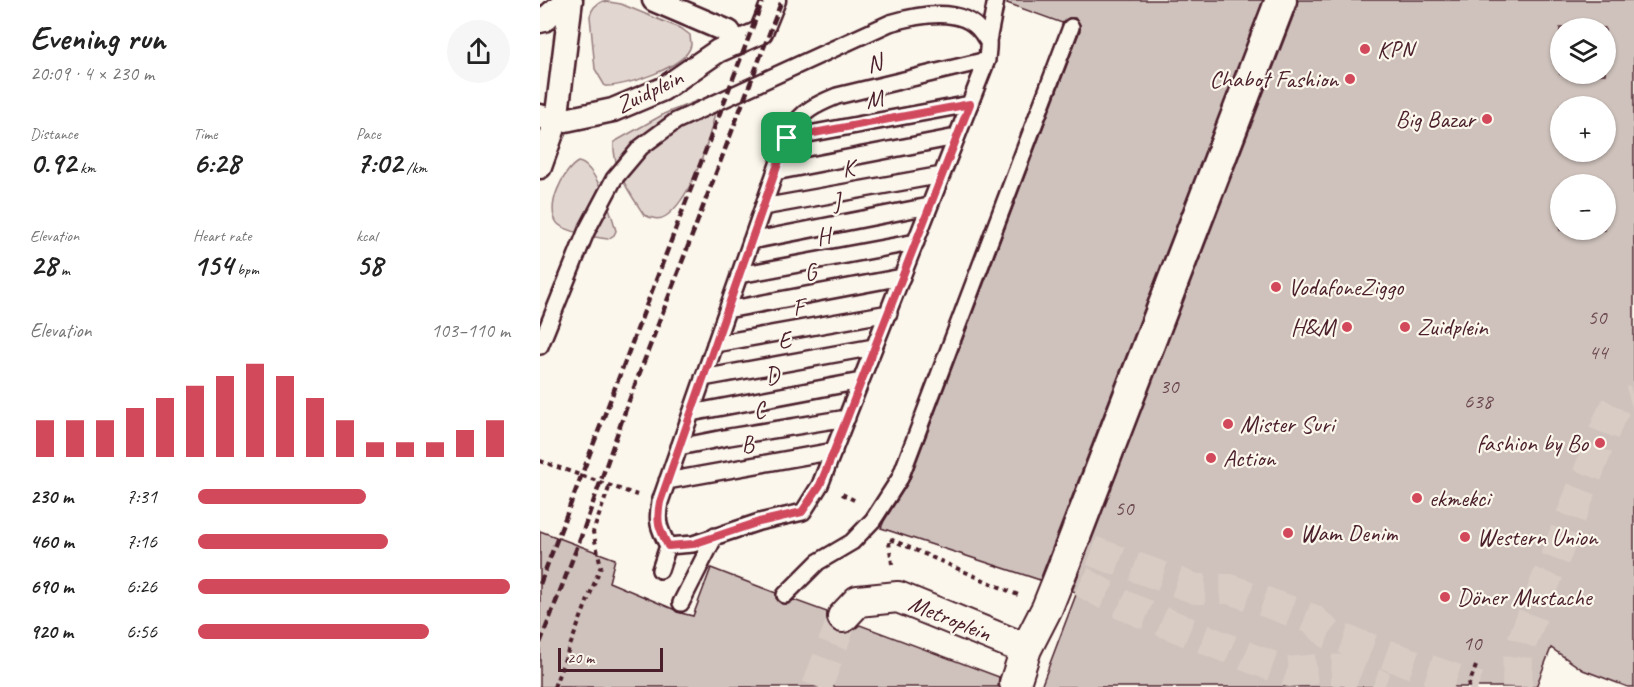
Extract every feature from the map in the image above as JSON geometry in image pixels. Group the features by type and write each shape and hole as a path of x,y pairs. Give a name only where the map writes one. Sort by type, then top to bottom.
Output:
{"street":[{"path":"540,21 566,0"},
{"path":"540,167 571,0"},
{"path":"654,0 729,32 735,44"},
{"name":"Zuidplein","path":"548,119 613,110 663,89 718,51 761,32 774,0"},
{"path":"1015,683 1026,649 1064,573 1281,0"},
{"name":"Metroplein","path":"843,617 858,601 898,597 1026,649"}],"lane":[{"path":"660,570 668,546 693,544 759,522 802,512 820,485 987,60 988,41 996,0"},
{"path":"540,346 586,232 614,179 641,147 676,121 890,23 910,17 957,16 979,28 988,41"},
{"path":"784,595 818,562 852,542 873,520 900,478 1071,27"},
{"name":"N","path":"668,546 658,526 657,515 790,130 799,117 817,104 837,96 987,60"},
{"name":"M","path":"787,138 970,104"},
{"path":"775,172 956,137"},
{"name":"K","path":"763,207 942,175"},
{"name":"J","path":"751,241 929,206"},
{"name":"H","path":"739,275 916,242"},
{"name":"G","path":"727,310 902,277"},
{"name":"F","path":"715,344 889,313"},
{"name":"E","path":"703,378 874,348"},
{"name":"D","path":"691,413 861,381"},
{"name":"C","path":"679,447 847,418"},
{"name":"B","path":"667,481 834,451"},
{"path":"681,603 716,536"}],"path":[{"path":"554,687 601,566 593,532 610,485"},
{"path":"888,539 1047,608"},
{"path":"1468,687 1476,666"}],"shaded area":[{"path":"603,1 621,4 682,29 690,35 691,45 687,53 679,61 654,74 626,83 605,86 595,69 590,16 594,7"},
{"path":"699,100 708,100 715,112 700,164 674,209 663,218 658,219 644,215 619,171 614,142 666,113"},
{"path":"578,162 591,171 607,203 616,231 608,239 562,227 554,217 554,200 557,190 572,166"}],"building":[{"path":"1008,0 1263,0 1040,580 881,528 909,481 1080,30 1080,25 1075,18 1069,18 1062,23 1007,3"},
{"name":"Zuidplein","path":"1298,0 1634,0 1634,687 1628,687 1583,670 1551,648 1536,687 1041,687 1077,592 1072,591"},
{"path":"540,531 615,559 609,582 677,612 693,616 711,568 776,593 776,598 782,604 788,604 794,600 827,612 827,623 839,634 849,633 860,625 999,677 998,687 540,687"}],"tunnel":[{"path":"1517,687 1518,652 1610,417 1617,405 1634,400"},
{"path":"1092,551 1196,589 1230,589 1312,619 1329,634 1478,687"},
{"path":"1081,581 1123,605 1289,672 1318,669 1344,670 1384,687"},
{"path":"817,687 843,617"}],"railway":[{"path":"540,584 763,0"},
{"path":"540,643 581,537 627,406 782,0"}],"place":[{"name":"KPN","path":"1365,49"},
{"name":"Chabot Fashion","path":"1350,79"},
{"name":"Big Bazar","path":"1487,119"},
{"name":"VodafoneZiggo","path":"1276,287"},
{"name":"H&M","path":"1347,327"},
{"name":"Zuidplein","path":"1405,327"},
{"name":"Mister Suri","path":"1228,424"},
{"name":"fashion by Bo","path":"1600,443"},
{"name":"Action","path":"1211,458"},
{"name":"ekmekci","path":"1417,498"},
{"name":"Wam Denim","path":"1288,533"},
{"name":"Western Union","path":"1465,537"},
{"name":"Döner Mustache","path":"1445,597"}],"route":[{"path":"970,104 820,485 802,512 759,522 693,544 668,546 658,526 657,515 660,502 787,138 970,104"}]}
